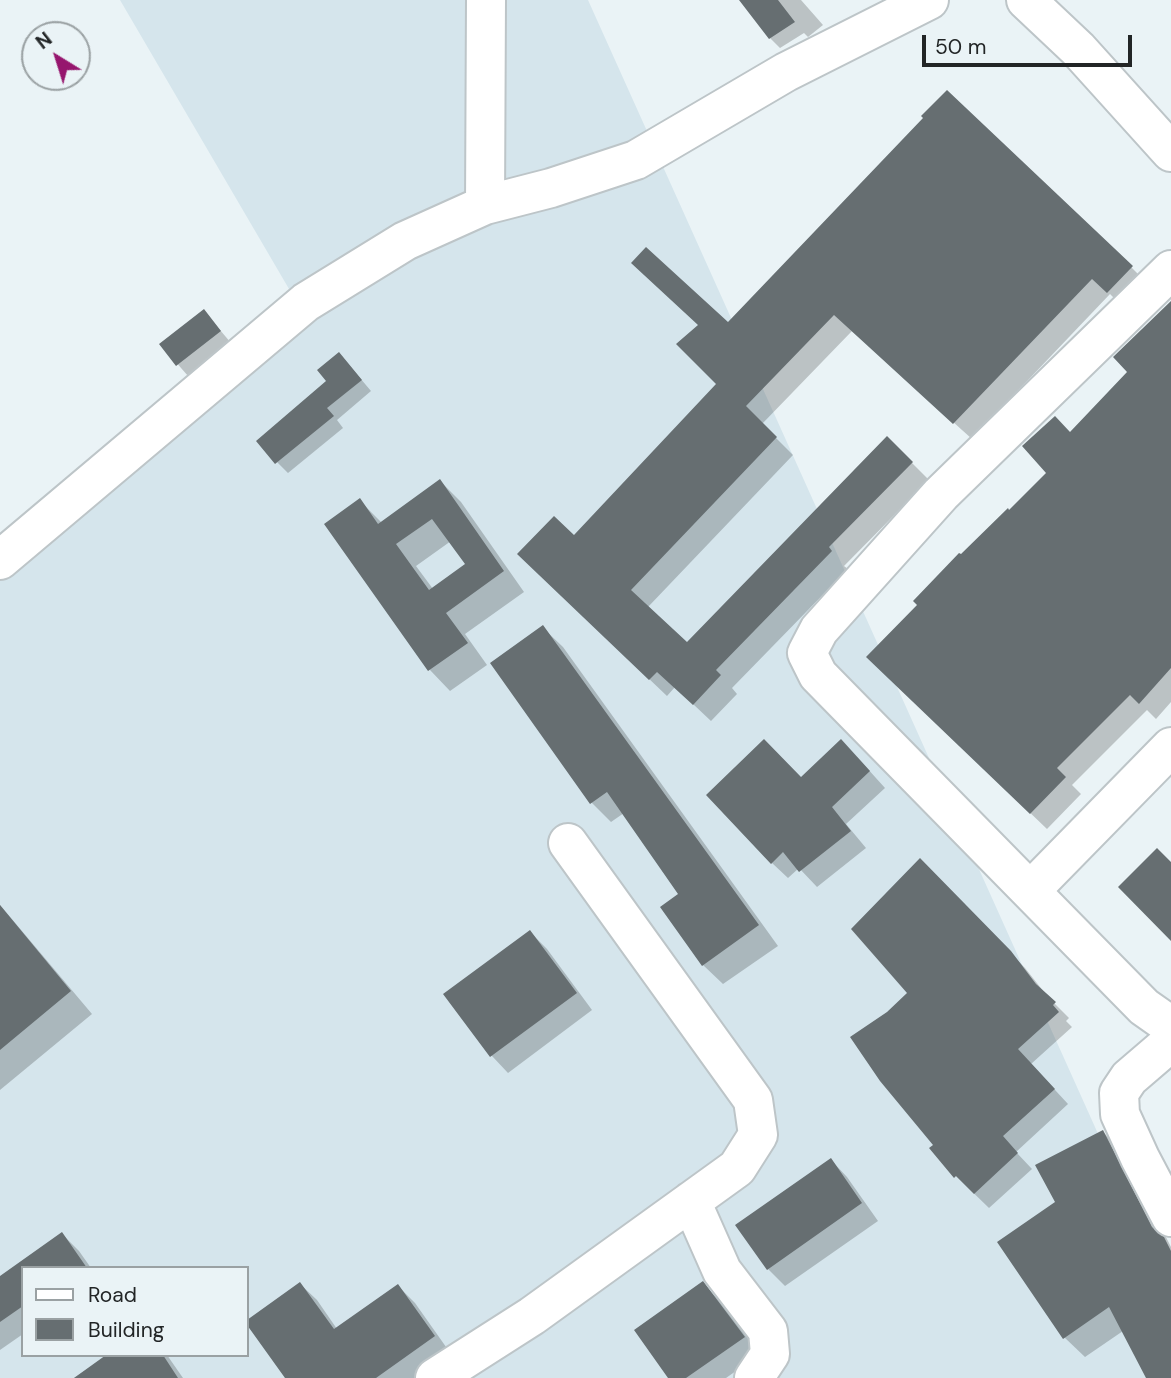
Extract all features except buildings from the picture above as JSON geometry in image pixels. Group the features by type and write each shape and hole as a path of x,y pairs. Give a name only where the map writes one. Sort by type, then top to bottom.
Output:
{"street":[{"path":"485,205 486,0"},
{"path":"0,560 306,302 405,242 485,205 551,188 636,160 786,72 929,0"},
{"path":"1026,0 1077,49 1171,152"},
{"path":"1171,270 942,494 819,630 807,653 818,675 1144,1007 1171,1026"},
{"path":"1031,891 1171,747"},
{"path":"435,1378 532,1316 737,1168 758,1135 753,1100 568,843"},
{"path":"1171,1042 1129,1078 1119,1093 1120,1114 1171,1217"},
{"path":"691,1201 722,1271 768,1331 770,1354 754,1378"}],"shaded area":[{"path":"120,0 588,0 1171,1296 1171,1378 0,1378 0,576 306,318"}]}
